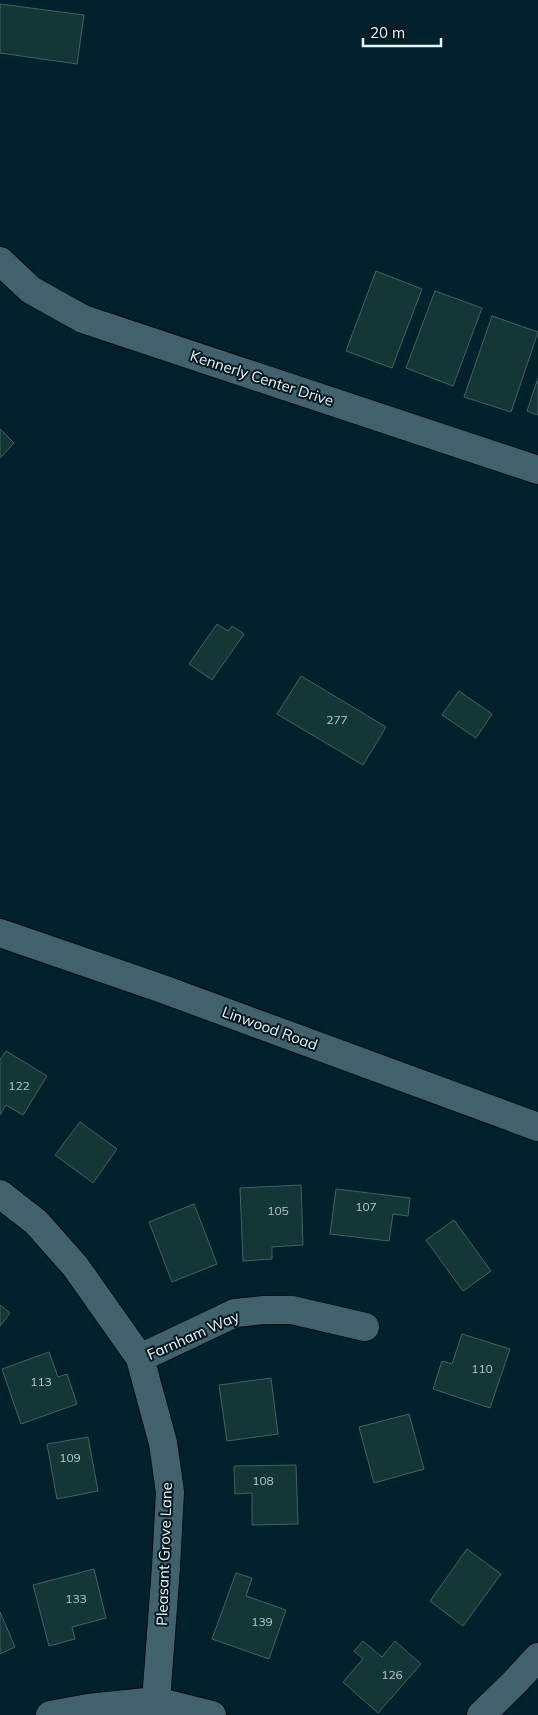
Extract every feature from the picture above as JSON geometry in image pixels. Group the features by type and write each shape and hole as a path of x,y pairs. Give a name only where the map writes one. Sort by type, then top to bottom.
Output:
{"street":[{"name":"Kennerly Center Drive","path":"0,261 31,290 83,319 538,470"},
{"name":"Linwood Road","path":"0,933 160,988 538,1127"},
{"name":"Pleasant Grove Lane","path":"0,1194 36,1222 75,1266 140,1358 163,1444 170,1492 156,1701"},
{"name":"Farnham Way","path":"140,1358 235,1313 292,1310 365,1327"},
{"path":"481,1715 538,1657"},
{"path":"50,1715 88,1708 156,1701 212,1715"}],"building":[{"path":"0,4 84,15 77,64 0,53"},
{"path":"376,271 422,289 392,368 346,351"},
{"path":"435,291 482,308 453,386 406,368"},
{"path":"492,316 538,332 511,412 464,397"},
{"path":"538,378 538,415 527,411"},
{"path":"0,429 14,443 0,458"},
{"path":"217,624 228,631 232,626 244,634 212,680 189,664"},
{"path":"301,676 386,727 363,765 277,714"},
{"path":"459,691 492,714 476,738 442,715"},
{"path":"6,1051 47,1076 23,1115 6,1105 0,1115 0,1060"},
{"path":"80,1122 117,1149 93,1183 55,1155"},
{"path":"301,1185 303,1245 272,1247 272,1259 243,1261 240,1188"},
{"path":"336,1189 410,1198 408,1216 393,1214 389,1241 330,1234"},
{"path":"194,1204 217,1264 172,1282 149,1222"},
{"path":"454,1220 491,1271 463,1291 426,1240"},
{"path":"0,1305 10,1313 0,1326"},
{"path":"462,1334 510,1349 490,1408 433,1389 442,1361 452,1364"},
{"path":"49,1352 58,1377 67,1374 77,1404 21,1424 2,1369"},
{"path":"271,1378 278,1434 227,1441 219,1385"},
{"path":"409,1414 424,1469 374,1483 359,1427"},
{"path":"88,1437 98,1491 57,1499 47,1444"},
{"path":"296,1465 298,1524 252,1525 252,1493 235,1494 234,1466"},
{"path":"467,1549 501,1574 463,1626 430,1601"},
{"path":"94,1569 106,1618 72,1627 75,1639 49,1646 33,1585"},
{"path":"236,1573 252,1578 246,1596 286,1610 269,1659 212,1639"},
{"path":"0,1612 15,1647 0,1654"},
{"path":"363,1641 382,1657 395,1641 421,1664 378,1713 343,1682 363,1659 354,1651"}]}
